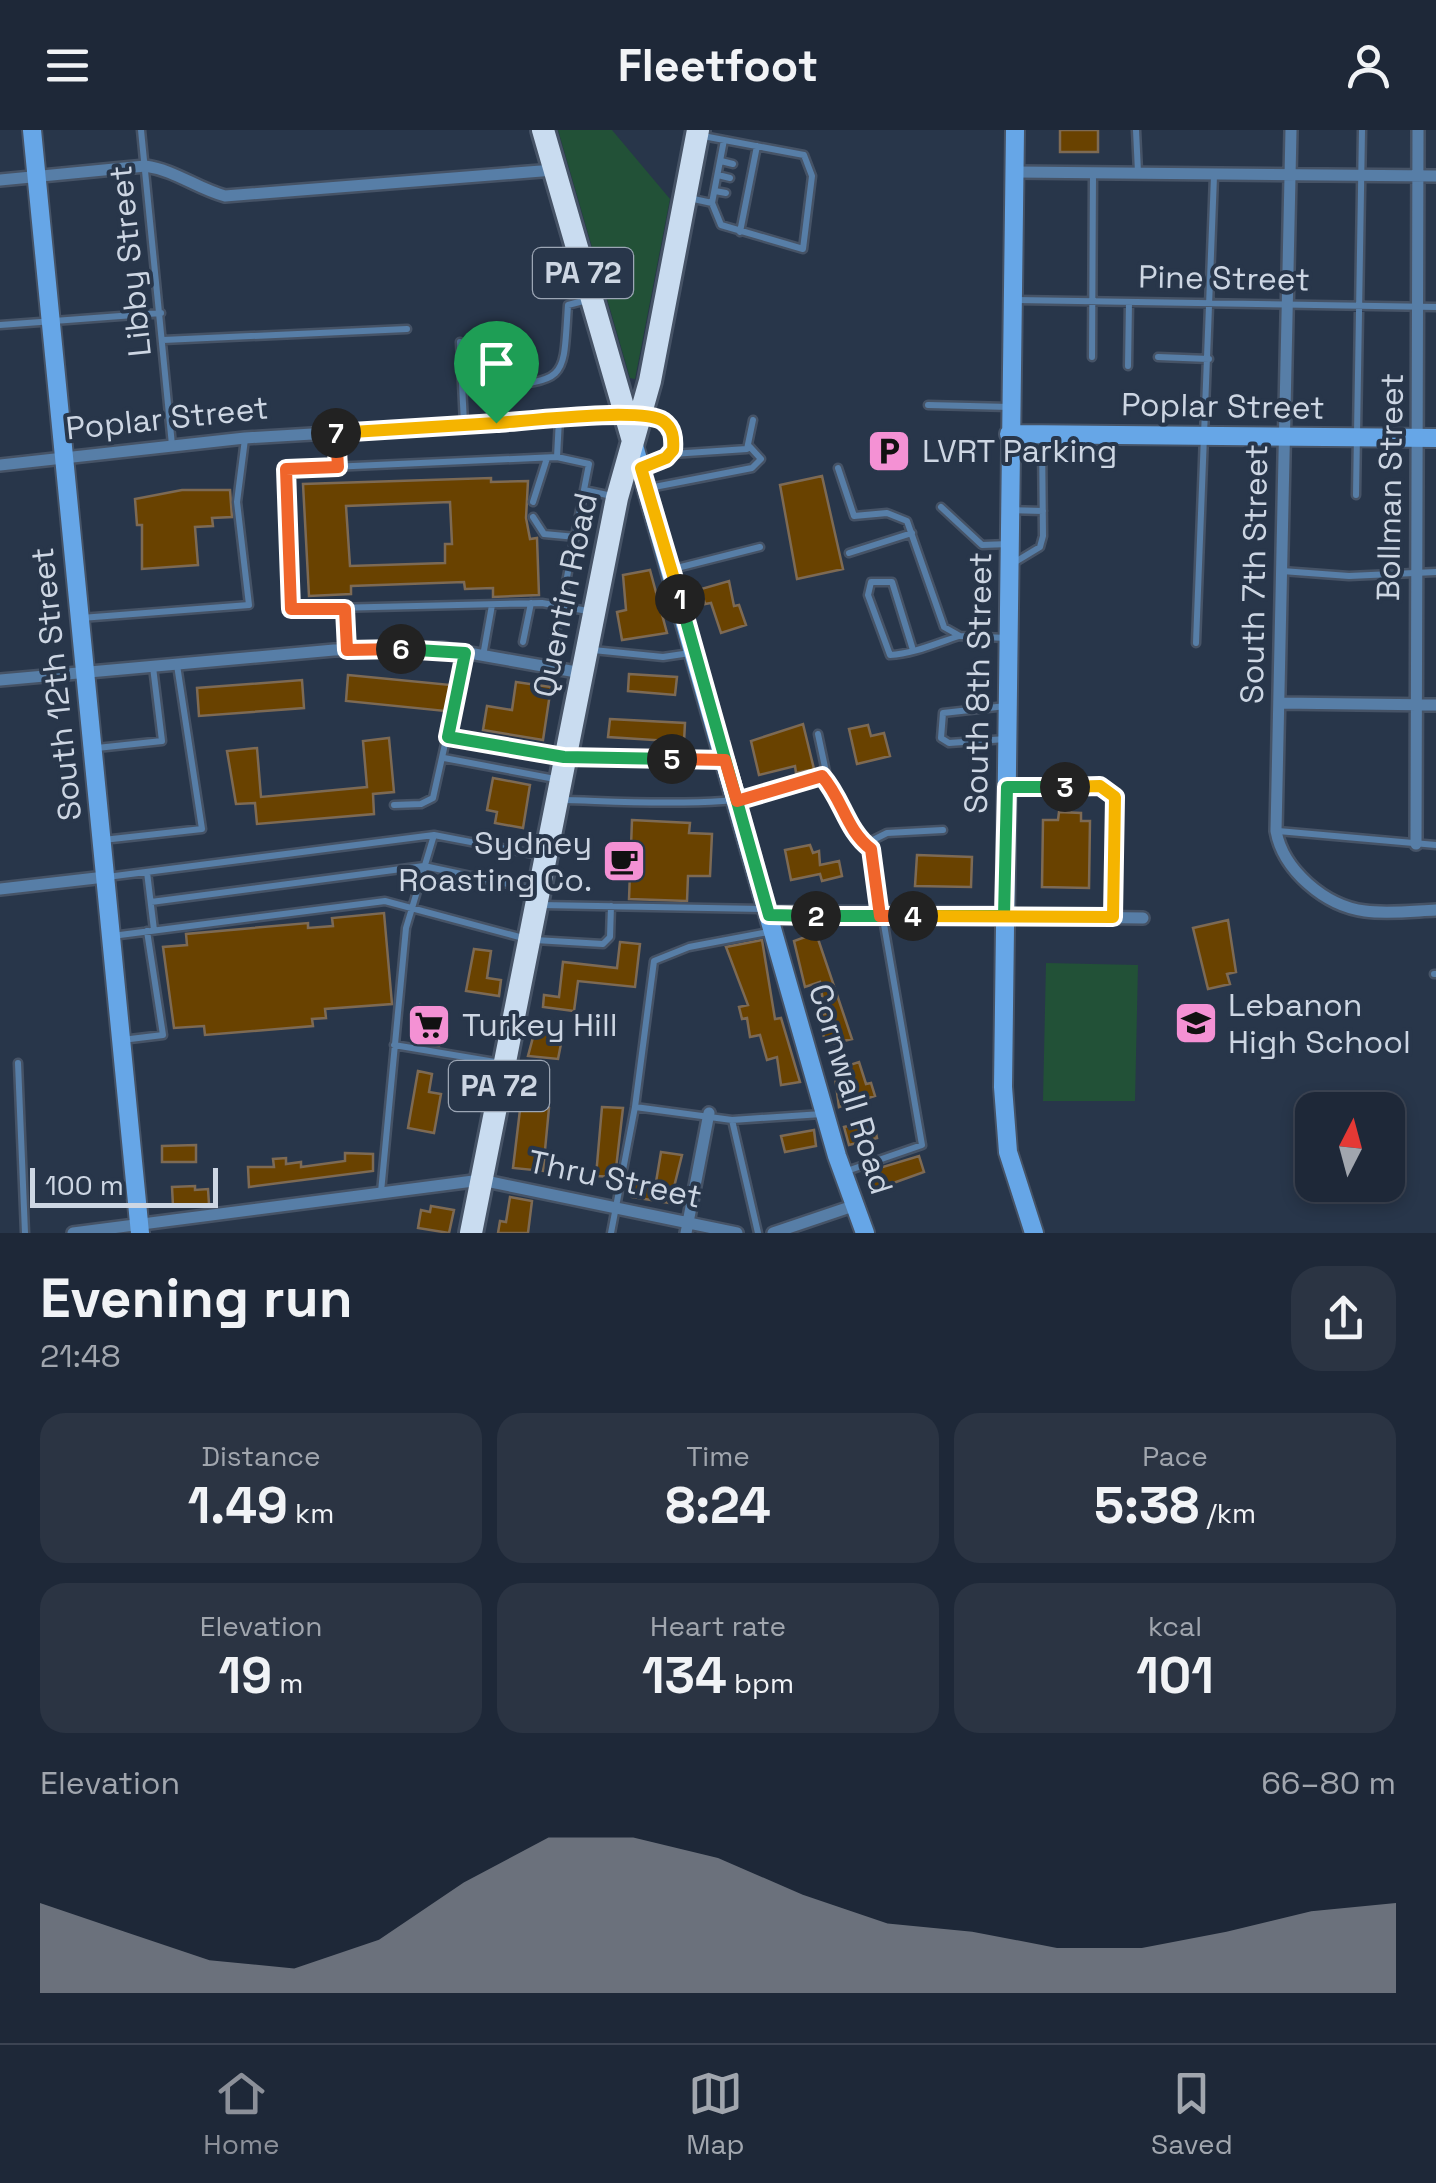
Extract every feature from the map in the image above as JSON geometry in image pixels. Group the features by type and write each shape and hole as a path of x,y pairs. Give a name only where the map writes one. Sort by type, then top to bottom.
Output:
{"highway":[{"name":"PA 72","path":"543,130 591,299 632,415"},
{"name":"PA 72","path":"632,415 686,198 698,132"},
{"name":"Quentin Road","path":"471,1233 617,498 633,468 632,415"}],"main road":[{"name":"South 12th Street","path":"32,130 140,1230"},
{"name":"South 8th Street","path":"1016,130 1009,434 1005,1133 1034,1233"},
{"name":"Poplar Street","path":"1009,434 1427,438"},
{"name":"Cornwall Road","path":"633,468 648,488 825,1114 865,1233"},
{"path":"770,918 1004,916"}],"street":[{"name":"South 7th Street","path":"1276,831 1292,130"},
{"name":"Bollman Street","path":"1416,844 1416,572 1427,438 1420,306 1418,130"},
{"path":"0,180 145,166 168,169 203,190 225,196 554,170"},
{"path":"1014,172 1436,176"},
{"name":"Poplar Street","path":"0,465 245,438 632,415"},
{"path":"0,680 347,650 441,648 582,673"},
{"path":"1280,703 1436,704"},
{"path":"1276,831 1279,846 1312,887 1342,906 1366,912 1436,910"},
{"path":"0,890 105,877"},
{"path":"1004,916 1143,918"},
{"path":"686,1228 708,1113"},
{"name":"Thru Street","path":"73,1233 140,1230 481,1180 616,1208 686,1228 737,1233"},
{"path":"773,1233 853,1206"}],"lane":[{"name":"Libby Street","path":"142,130 172,446"},
{"path":"1136,130 1138,174"},
{"path":"1356,495 1362,130"},
{"path":"698,132 804,155 812,176 803,249 721,225 712,203 724,140"},
{"path":"740,232 743,197 757,146"},
{"path":"720,161 733,164"},
{"path":"1092,357 1094,173"},
{"path":"1196,643 1210,359 1214,174"},
{"path":"718,175 730,178"},
{"path":"715,191 726,193"},
{"path":"686,198 712,203"},
{"path":"496,423 494,386 541,383 555,378 562,367 568,306 591,299"},
{"name":"Pine Street","path":"1011,300 1436,307"},
{"path":"1128,366 1129,302"},
{"path":"0,326 161,313"},
{"path":"164,340 407,328"},
{"path":"460,342 464,425"},
{"path":"1158,358 1210,359"},
{"path":"928,405 1011,407"},
{"path":"632,415 666,423 673,434 670,454"},
{"path":"557,458 559,419"},
{"path":"648,488 752,468 760,459 750,447 753,420"},
{"path":"336,432 338,467"},
{"path":"1011,564 1040,548 1042,434"},
{"path":"80,618 249,605 237,502 245,438"},
{"path":"633,468 670,454 750,447"},
{"path":"534,502 547,458"},
{"path":"554,648 561,606 589,464 547,458 286,469 291,609 531,603 561,606 594,612"},
{"path":"838,468 854,516 894,515 907,521 938,617 960,636"},
{"path":"584,490 617,498"},
{"path":"942,507 982,544 1011,544"},
{"path":"1011,510 1043,510"},
{"path":"533,517 544,534 576,537"},
{"path":"850,552 912,533"},
{"path":"672,570 760,548"},
{"path":"1281,571 1349,576 1436,572"},
{"path":"913,650 892,582 871,582 868,595 885,650 897,655 960,636 1009,638"},
{"path":"523,642 531,603"},
{"path":"482,656 492,605"},
{"path":"345,609 347,650"},
{"path":"587,648 662,657 695,652"},
{"path":"394,805 421,804 433,798 465,653"},
{"path":"101,840 202,829 177,665"},
{"path":"92,748 162,741 152,667"},
{"path":"1008,706 943,712 938,726 941,738 949,742 1008,739"},
{"path":"818,734 826,761 822,776"},
{"path":"448,737 560,779 725,760"},
{"path":"444,758 560,779 737,801 822,776"},
{"path":"822,776 834,790 853,835 871,849"},
{"path":"1007,787 1110,790 1116,808 1113,917"},
{"path":"842,1172 922,1144 871,849 873,840 887,833 943,830"},
{"path":"1276,831 1436,845"},
{"path":"381,1192 411,910 434,835"},
{"path":"105,877 434,835 545,856"},
{"path":"150,902 424,866 536,898 770,918"},
{"path":"121,1041 163,1035 146,872"},
{"path":"111,936 386,902 528,939 604,944 610,937 612,906"},
{"path":"611,1233 635,1106 654,961 770,918"},
{"path":"394,1045 504,1063"},
{"path":"18,1063 26,1233"},
{"path":"635,1106 708,1113 732,1120 825,1114"},
{"path":"732,1120 758,1233"}],"green space":[{"path":"558,130 612,130 670,199 635,379 630,378"},
{"path":"1046,963 1138,965 1135,1101 1043,1101"}],"building":[{"path":"1060,130 1098,130 1098,152 1060,152"},
{"path":"822,476 843,569 797,579 780,485"},
{"path":"491,478 491,482 528,481 526,518 530,539 537,538 539,595 493,597 493,588 465,589 464,582 351,586 351,594 309,596 303,484","holes":["450,502 452,544 445,544 445,563 350,566 346,506"]},
{"path":"182,490 230,490 232,517 212,518 213,526 195,527 198,565 142,569 142,525 137,525 135,499"},
{"path":"650,570 667,633 622,640 617,612 626,610 623,575"},
{"path":"729,581 734,606 739,605 746,625 721,633 711,603 705,604 701,589"},
{"path":"629,674 677,677 675,695 628,691"},
{"path":"348,675 451,685 445,711 346,701"},
{"path":"302,680 304,708 199,716 197,688"},
{"path":"516,682 551,687 543,740 483,730 487,706 512,710"},
{"path":"610,719 685,723 684,742 608,737"},
{"path":"803,724 814,769 796,773 795,766 759,775 751,741"},
{"path":"868,725 871,736 884,733 890,756 857,764 849,729"},
{"path":"389,738 394,792 373,794 374,814 257,824 255,803 236,804 227,751 257,748 261,797 367,787 363,741"},
{"path":"493,778 530,785 523,828 495,823 497,812 487,810"},
{"path":"1059,812 1081,813 1081,821 1090,821 1089,888 1042,887 1043,820 1058,820"},
{"path":"632,820 690,823 689,833 712,834 710,876 688,876 687,901 629,899"},
{"path":"810,845 813,853 819,851 820,865 839,861 842,876 822,881 820,874 791,880 785,850"},
{"path":"917,855 972,857 971,887 915,886"},
{"path":"384,913 392,1004 325,1009 326,1018 312,1019 313,1026 205,1035 204,1026 174,1028 163,947 187,945 186,934 308,923 308,928 333,926 332,918"},
{"path":"1228,920 1236,972 1227,974 1230,984 1208,989 1193,928"},
{"path":"816,933 852,1039 826,1045 818,1015 825,1014 820,982 805,987 794,941"},
{"path":"762,940 775,1019 781,1018 800,1082 781,1085 777,1057 767,1060 760,1035 750,1037 747,1018 742,1019 739,1007 748,1005 726,947"},
{"path":"620,942 640,944 635,987 578,981 574,1011 543,1007 544,995 559,997 563,962 617,968"},
{"path":"474,949 491,951 487,978 501,980 499,996 466,991"},
{"name":"Turkey Hill","path":"420,1005 446,1010 439,1046 413,1040"},
{"path":"535,1030 563,1034 558,1059 528,1056"},
{"path":"859,1062 866,1084 871,1083 875,1096 839,1107 834,1070"},
{"path":"418,1071 432,1074 429,1092 441,1094 434,1133 408,1128"},
{"path":"523,1085 538,1087 536,1103 549,1108 543,1171 513,1168"},
{"path":"602,1107 623,1108 615,1177 596,1176"},
{"path":"873,1120 877,1138 849,1145 844,1127"},
{"path":"814,1130 816,1146 785,1152 781,1136"},
{"path":"196,1145 196,1162 162,1162 162,1146"},
{"path":"661,1152 682,1155 670,1203 632,1197 635,1179 656,1182"},
{"path":"345,1153 373,1154 373,1171 249,1187 248,1167 274,1167 273,1159 286,1158 286,1164 301,1162 301,1167 345,1161"},
{"path":"919,1156 924,1172 871,1191 866,1172"},
{"path":"195,1186 195,1190 208,1189 209,1204 173,1206 172,1187"},
{"path":"510,1197 532,1201 528,1233 498,1233 500,1221 506,1222"},
{"path":"431,1206 454,1210 449,1233 418,1228 421,1210 430,1212"}],"place":[{"name":"LVRT Parking","path":"889,451"},
{"name":"Sydney Roasting Co.","path":"624,861"},
{"name":"Lebanon High School","path":"1196,1023"},
{"name":"Turkey Hill","path":"429,1025"}],"route":[{"path":"496,423 336,432 338,467 286,469 291,609 345,609 347,650 441,648 465,653 448,737 564,757 725,760 737,801 809,783 822,776 834,790 853,835 871,849 880,916 1004,916 1024,916 1113,917 1115,797 1100,786 1007,787 1004,916 791,916 769,915 767,909 737,801 672,570 641,468 670,454 673,434 666,423 640,414 496,423"}]}
